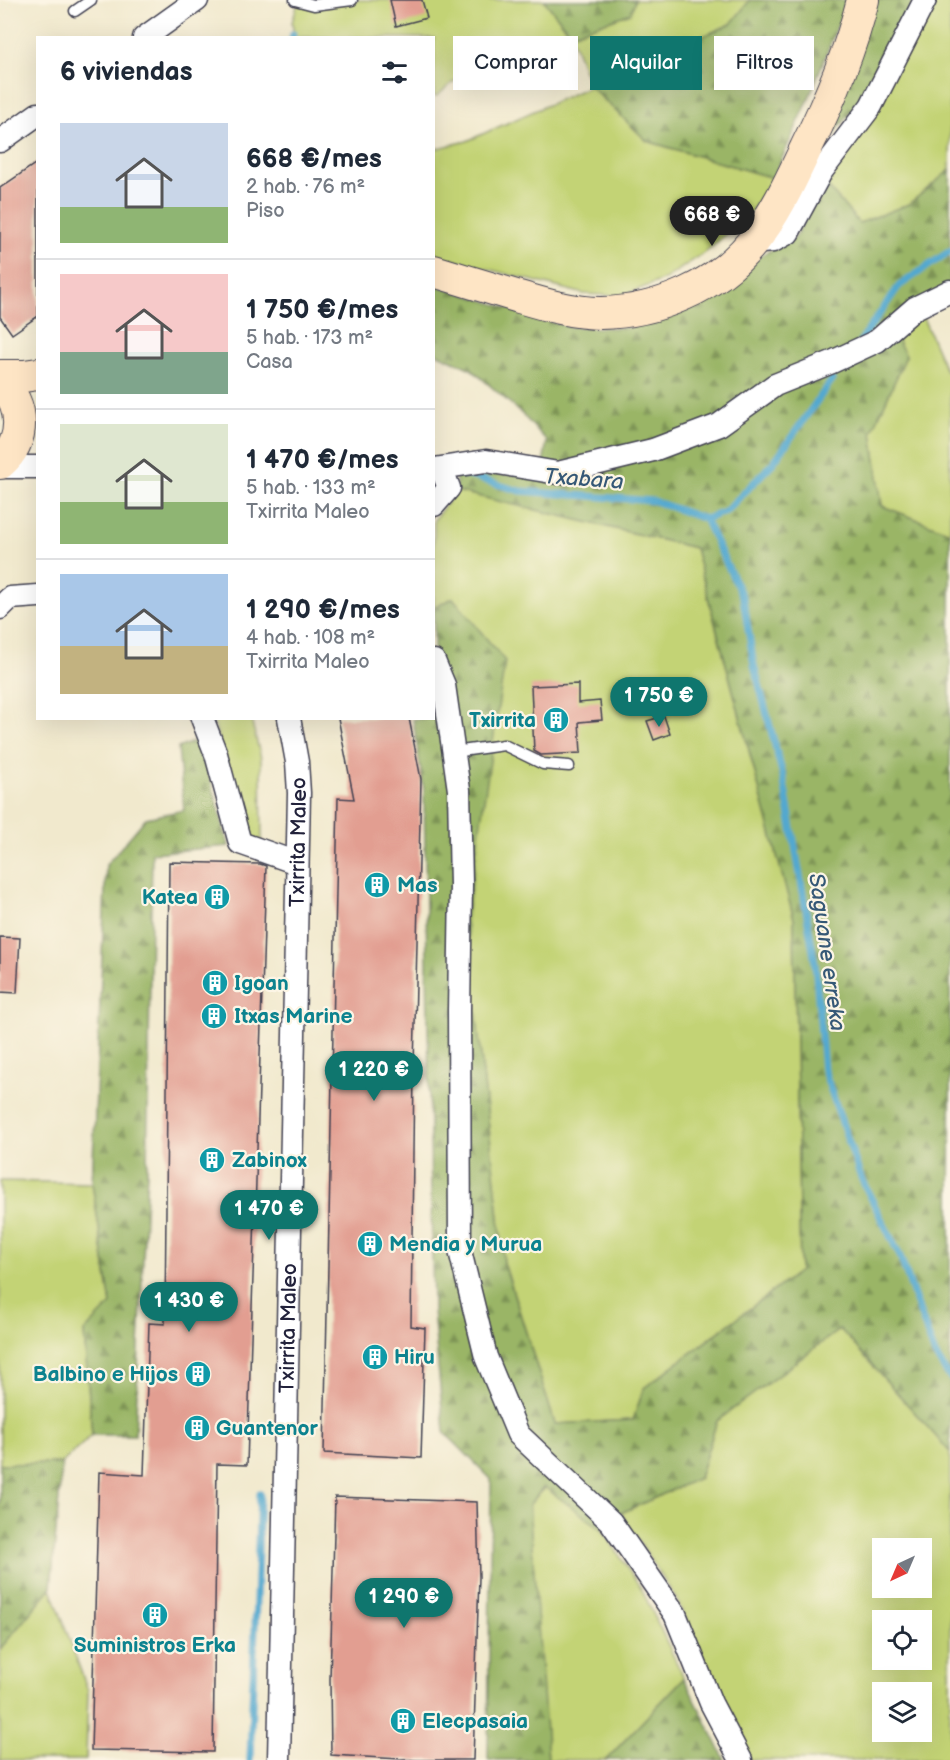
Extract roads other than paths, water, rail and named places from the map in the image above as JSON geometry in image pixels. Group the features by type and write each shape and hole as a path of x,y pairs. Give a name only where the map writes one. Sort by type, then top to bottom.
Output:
{"street":[{"path":"147,36 197,0"},
{"path":"435,271 552,306 600,313 646,308 685,295 722,272 752,243 775,209 822,117 852,41 863,0"},
{"path":"752,243 773,241 788,233 821,172 871,106 925,0"},
{"path":"0,141 36,115"},
{"path":"436,469 486,461 558,473 653,450 719,425 775,385 877,341 915,308 950,291"},
{"path":"0,376 36,374"},
{"path":"0,382 12,396 24,446 36,458"},
{"path":"0,465 14,448 18,423 36,390"},
{"path":"0,465 36,467"},
{"path":"435,505 449,488 444,475 436,469"},
{"path":"0,608 10,598 36,596"},
{"path":"435,663 444,685 459,790 460,1251 486,1357 518,1434 611,1522 675,1614 711,1703 741,1760"},
{"path":"203,720 216,754 240,843 297,863"},
{"name":"Txirrita Maleo","path":"279,1760 299,793 297,762 289,720"}],"lane":[{"path":"75,11 91,0"},
{"path":"295,0 314,5 352,0"},
{"path":"454,752 504,745 543,764 569,766"}],"waterway":[{"path":"861,340 899,286 950,251"},
{"path":"705,519 725,512 773,463 832,380"},
{"name":"Txabara","path":"459,473 520,491 654,501 705,519"},
{"name":"Saguane erreka","path":"705,519 743,598 754,665 783,776 815,963 824,1070 861,1178 900,1256 935,1355 950,1378"},
{"path":"250,1760 260,1494"}],"place":[{"name":"Txirrita","path":"556,720"},
{"name":"Mas","path":"377,885"},
{"name":"Katea","path":"217,897"},
{"name":"Igoan","path":"215,983"},
{"name":"Itxas Marine","path":"214,1016"},
{"name":"Zabinox","path":"212,1160"},
{"name":"Mendia y Murua","path":"370,1244"},
{"name":"Hiru","path":"375,1357"},
{"name":"Balbino e Hijos","path":"198,1374"},
{"name":"Guantenor","path":"197,1428"},
{"name":"Suministros Erka","path":"155,1615"},
{"name":"Elecpasaia","path":"403,1721"}]}
